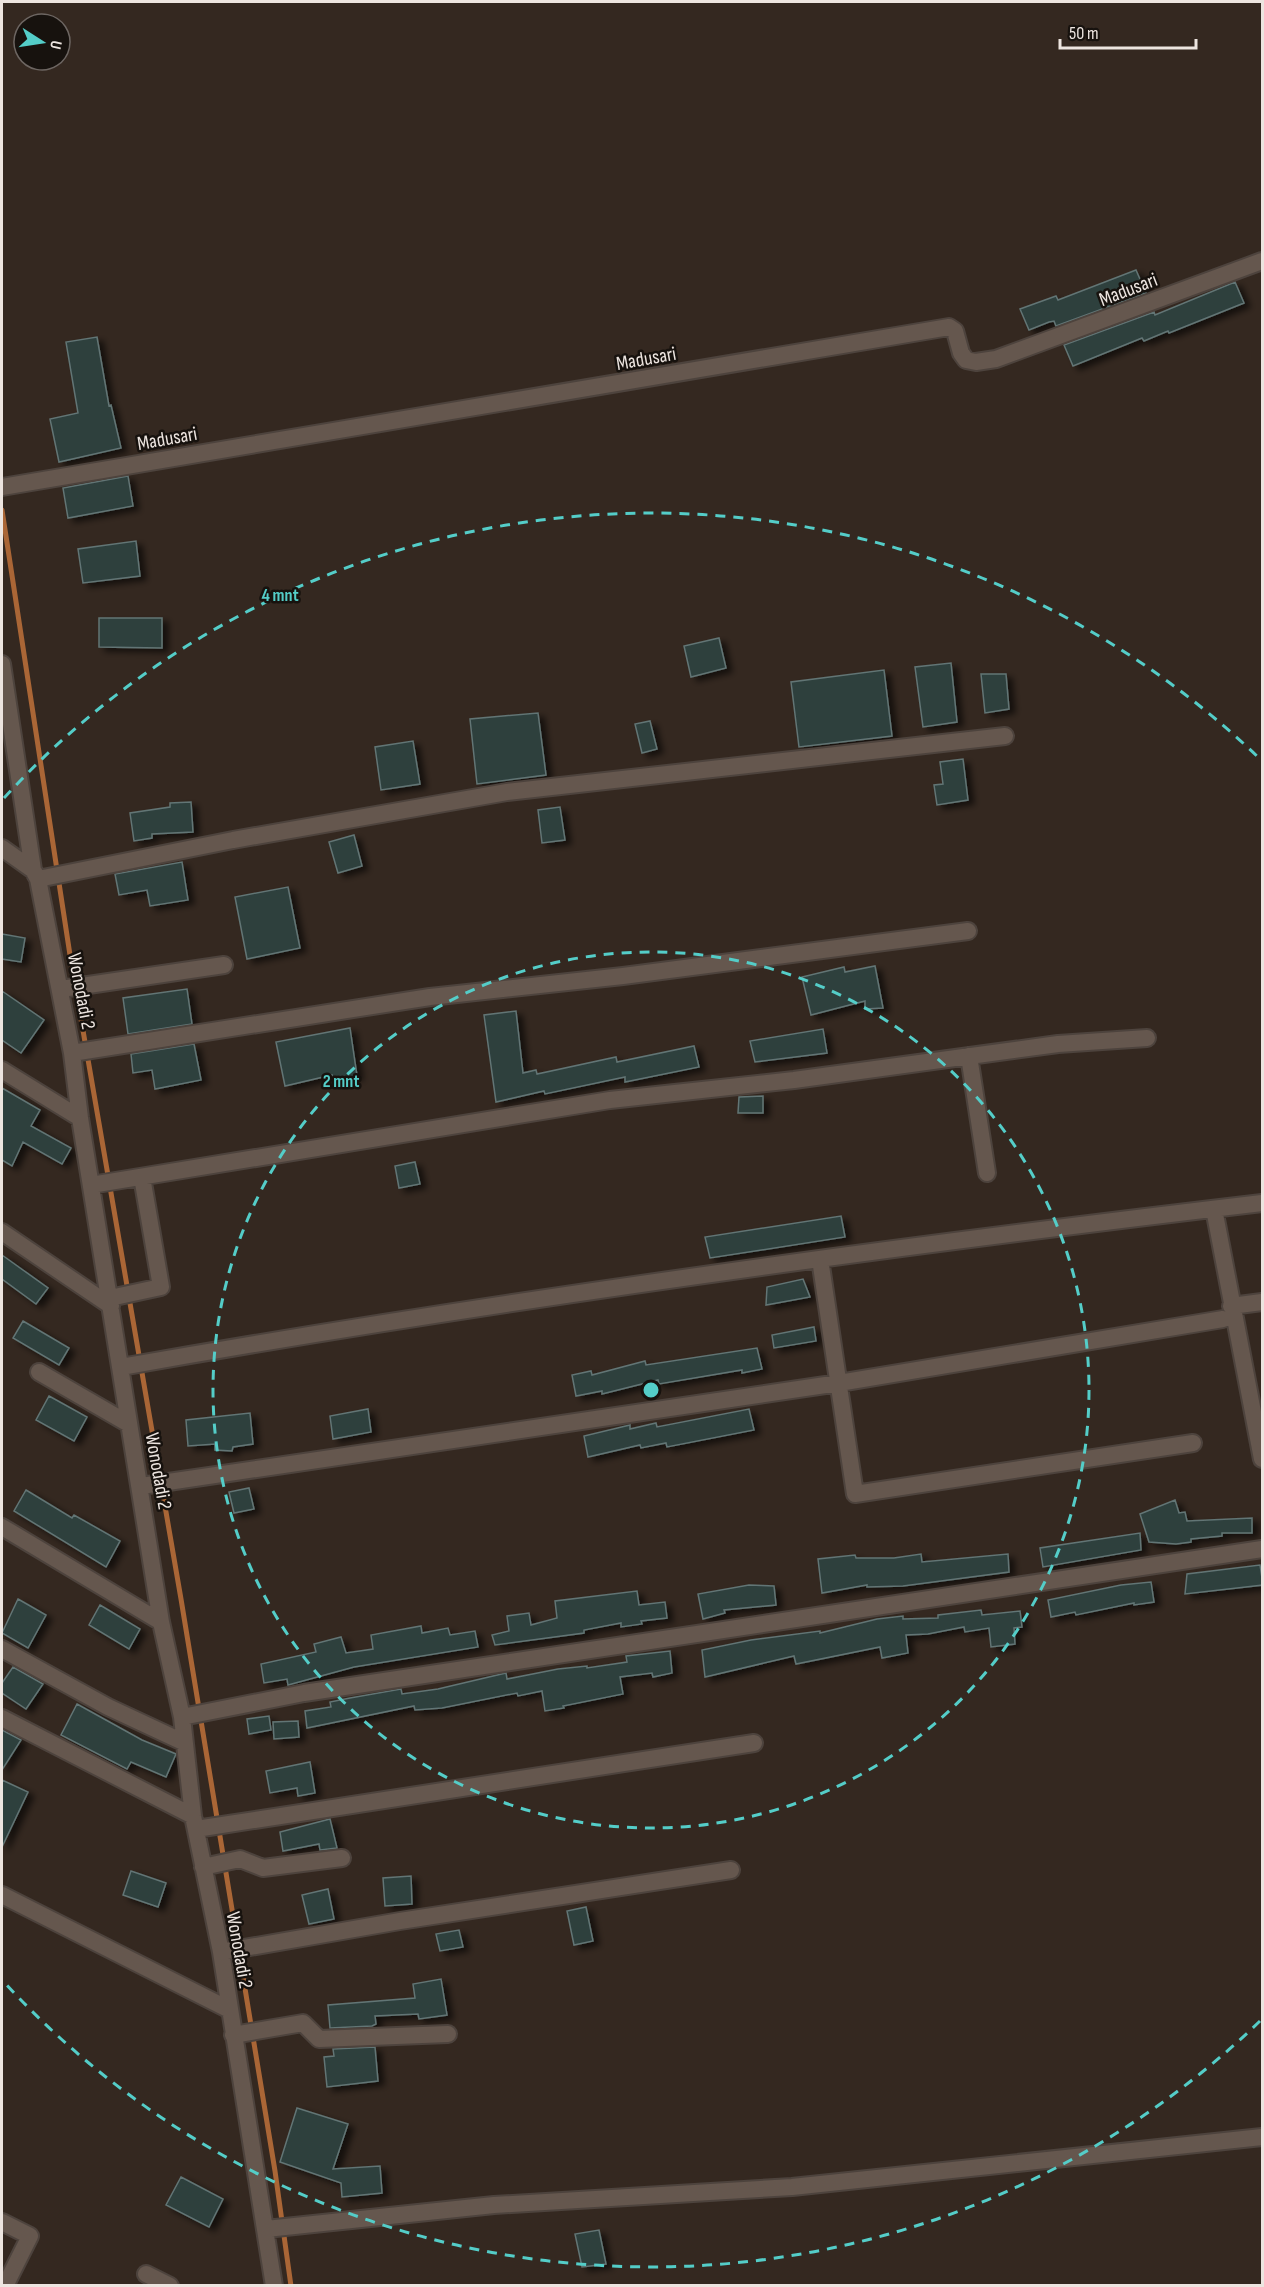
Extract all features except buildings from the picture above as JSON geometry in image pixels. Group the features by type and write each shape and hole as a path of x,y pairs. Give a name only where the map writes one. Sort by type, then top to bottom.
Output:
{"street":[{"name":"Madusari","path":"10,486 949,327 956,331 961,353 966,360 976,362 996,359 1263,261"},
{"name":"Wonodadi 2","path":"2,663 72,987 83,1052 80,1118 95,1184 114,1299 133,1365 129,1424 156,1483 161,1622 187,1716 183,1742 205,1823 212,1865 233,1950 228,2009 246,2033 280,2226 274,2286"},
{"path":"2,848 46,875 507,792 1005,736"},
{"path":"83,1052 430,997 623,976 968,931"},
{"path":"72,987 224,965"},
{"path":"95,1184 610,1100 794,1080 1058,1044 1147,1038"},
{"path":"969,1056 987,1173"},
{"path":"2,1070 80,1118"},
{"path":"2,1232 114,1299 161,1287 142,1177"},
{"path":"133,1365 420,1317 820,1259 1263,1203"},
{"path":"1214,1209 1227,1313 1257,1402 1263,1459"},
{"path":"820,1259 855,1494 1193,1443"},
{"path":"156,1483 839,1383 1227,1313 1263,1302"},
{"path":"39,1372 129,1424"},
{"path":"2,1527 161,1622"},
{"path":"187,1716 304,1693 1262,1549"},
{"path":"2,1649 108,1707 183,1742"},
{"path":"2,1718 205,1823 754,1743"},
{"path":"212,1865 240,1859 263,1868 342,1858"},
{"path":"233,1950 400,1921 731,1870"},
{"path":"2,1895 228,2009"},
{"path":"246,2033 303,2023 319,2039 448,2034"},
{"path":"280,2226 494,2205 792,2187 1263,2137"},
{"path":"2,2222 30,2236 5,2286"},
{"path":"146,2274 170,2286"}],"waterway":[{"path":"2,510 70,955 181,1599 275,2171 291,2286"}]}
